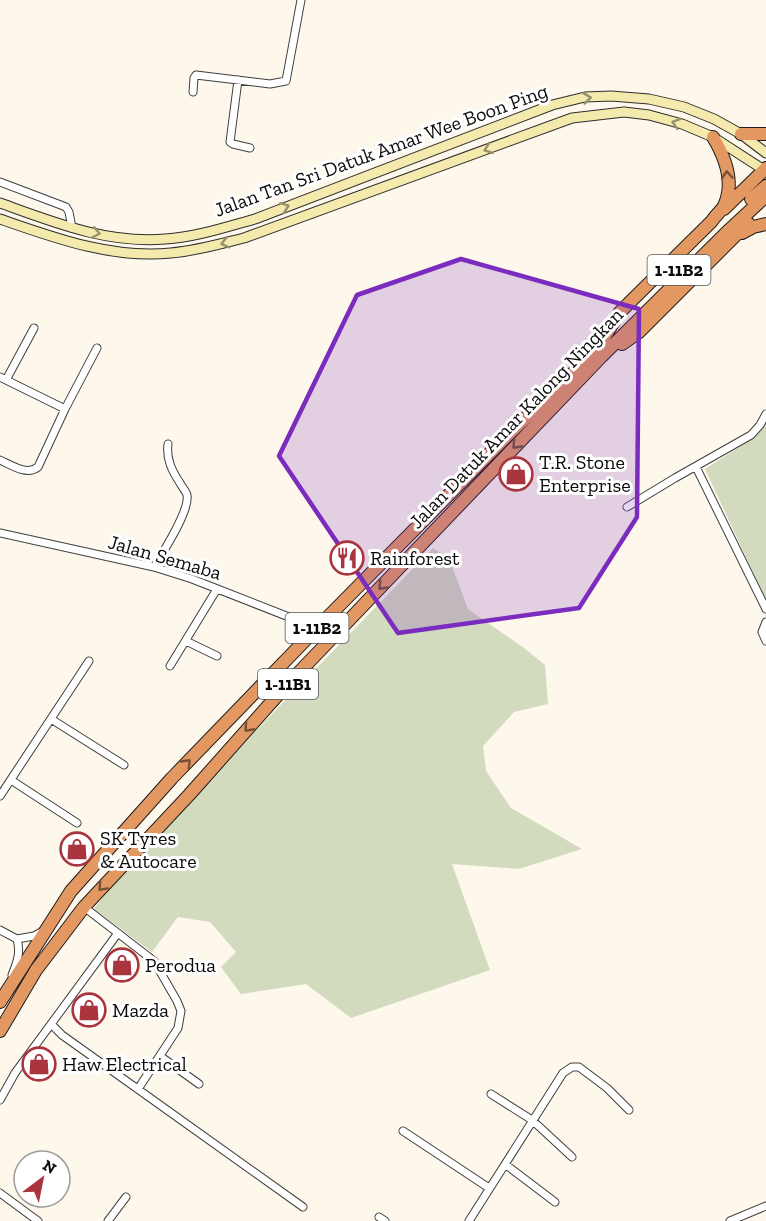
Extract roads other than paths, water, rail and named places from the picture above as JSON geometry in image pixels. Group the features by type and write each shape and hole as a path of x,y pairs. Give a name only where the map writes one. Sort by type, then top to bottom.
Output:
{"highway":[{"path":"741,134 766,134"},
{"path":"712,221 723,206 728,174 725,159 713,137"},
{"path":"598,355 620,312 765,170"},
{"name":"Jalan Datuk Amar Kalong Ningkan","path":"0,1031 36,970 84,907 189,795 284,688 598,355 721,227 766,186"},
{"name":"Jalan Datuk Amar Kalong Ningkan","path":"1,1000 82,877 172,778 507,436 598,355 766,196"},
{"path":"598,355 639,332 766,205"},
{"path":"732,239 753,227 766,224"},
{"path":"172,778 144,815 141,824 148,828 155,825 189,795"}],"main road":[{"name":"Jalan Tan Sri Datuk Amar Wee Boon Ping","path":"0,203 72,228 117,238 165,239 205,233 255,219 552,105 585,97 611,96 649,99 694,111 741,134 766,153"},
{"name":"Jalan Tan Sri Datuk Amar Wee Boon Ping","path":"0,219 62,241 124,253 170,253 196,249 244,238 572,118 624,112 682,124 713,137 765,170"}],"street":[{"path":"193,92 196,75 270,84 286,81 301,0"},
{"path":"238,80 231,142 250,148"},
{"path":"0,182 66,207 72,228"},
{"path":"34,328 3,379 65,409"},
{"path":"0,460 21,470 35,470 97,348"},
{"path":"627,507 751,435 766,414"},
{"path":"154,567 180,522 186,505 187,494 171,469 168,444"},
{"path":"696,467 766,609"},
{"name":"Jalan Semaba","path":"0,533 154,567 192,579 317,628"},
{"path":"170,666 217,589"},
{"path":"766,622 762,632 766,641"},
{"path":"186,641 217,656"},
{"path":"0,796 89,661"},
{"path":"51,718 124,765"},
{"path":"11,780 77,823"},
{"path":"84,907 154,961 181,1011 178,1028 138,1089"},
{"path":"0,930 17,939 34,936 43,931 53,918"},
{"path":"0,1100 15,1073 118,933"},
{"path":"1,1000 19,955 20,948 17,939"},
{"path":"51,1024 62,1035 303,1207"},
{"path":"160,1056 200,1084"},
{"path":"469,1221 563,1073 572,1067 579,1067 607,1088 629,1110"},
{"path":"491,1095 532,1120 572,1157"},
{"path":"403,1131 489,1188"},
{"path":"505,1164 555,1202"},
{"path":"0,1193 37,1221"},
{"path":"108,1221 126,1197"},
{"path":"730,1221 766,1206"}],"place":[{"name":"T.R. Stone Enterprise","path":"516,474"},
{"name":"Rainforest","path":"347,558"},
{"name":"SK Tyres & Autocare","path":"77,849"},
{"name":"Perodua","path":"122,965"},
{"name":"Mazda","path":"89,1010"},
{"name":"Haw Electrical","path":"39,1064"}]}
